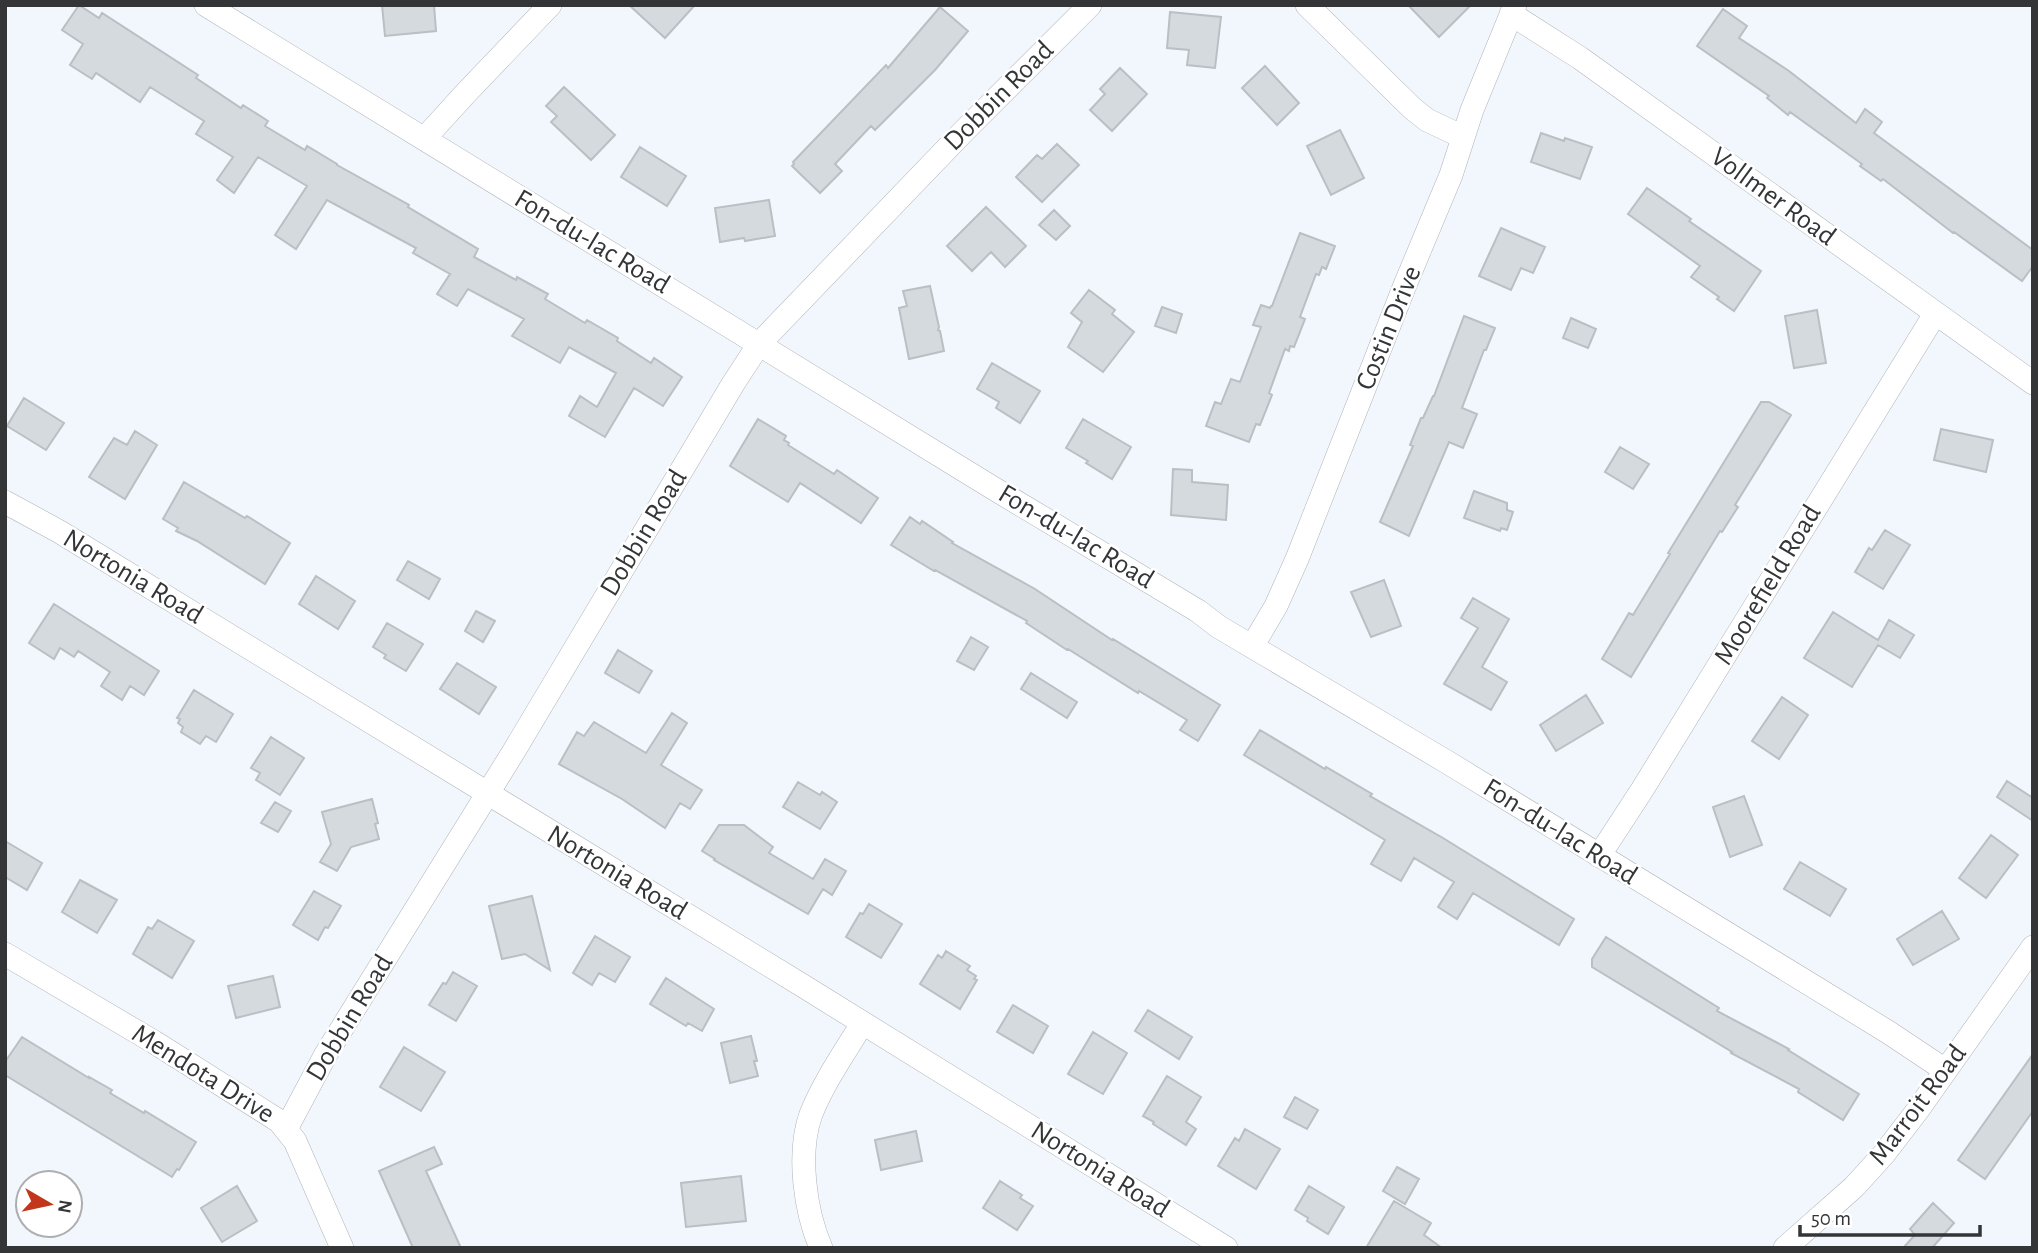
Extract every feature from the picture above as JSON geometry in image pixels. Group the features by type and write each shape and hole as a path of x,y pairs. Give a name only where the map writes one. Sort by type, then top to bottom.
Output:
{"street":[{"name":"Fon-du-lac Road","path":"206,5 1219,626 1888,1032 1945,1070"},
{"path":"424,139 551,5"},
{"name":"Dobbin Road","path":"286,1129 326,1054 759,344 962,133 1090,5"},
{"path":"1307,5 1412,108 1427,120 1463,137"},
{"name":"Costin Drive","path":"1252,645 1276,606 1297,559 1451,174 1472,110 1513,9"},
{"name":"Vollmer Road","path":"1513,9 2033,383"},
{"name":"Moorefield Road","path":"1599,856 1650,779 1935,314"},
{"name":"Nortonia Road","path":"5,502 60,532 1226,1248"},
{"name":"Marroit Road","path":"1785,1248 1854,1187 1884,1154 2033,947"},
{"name":"Mendota Drive","path":"5,954 154,1042 279,1121 295,1141 342,1248"},
{"path":"821,1248 804,1181 804,1154 810,1117 827,1081 862,1024"}],"building":[{"path":"79,5 99,18 102,13 198,75 196,78 241,108 243,105 268,121 265,126 305,150 307,146 478,249 474,257 548,294 545,299 585,323 587,320 618,338 617,341 651,363 654,358 682,377 663,406 634,388 605,437 569,416 580,396 597,407 616,373 569,347 560,363 512,336 524,319 468,289 457,306 437,294 450,274 413,253 416,248 327,200 296,249 275,235 307,186 258,157 234,193 217,180 233,157 196,134 204,121 150,87 140,102 96,73 92,79 70,65 83,44 62,30"},
{"path":"382,5 434,5 436,31 385,36"},
{"path":"629,5 695,5 665,38"},
{"path":"1408,5 1471,5 1439,37"},
{"path":"940,7 968,31 935,70 875,130 871,126 835,164 842,171 820,193 792,166 793,162 886,65 888,68"},
{"path":"1723,9 1747,26 1739,38 1789,71 1856,123 1865,109 1882,122 1874,133 2033,250 2033,266 2022,281 1953,233 1883,179 1881,181 1860,166 1862,164 1790,112 1788,115 1767,98 1769,96 1697,46"},
{"path":"1170,12 1221,17 1215,68 1187,65 1189,50 1167,48"},
{"path":"1265,66 1299,103 1277,125 1242,88"},
{"path":"1120,68 1147,94 1112,131 1090,110 1105,94 1100,89"},
{"path":"564,87 615,135 591,160 551,122 557,116 546,106"},
{"path":"1340,130 1364,178 1331,195 1307,146"},
{"path":"1541,133 1592,147 1580,179 1531,162"},
{"path":"1057,144 1079,165 1042,202 1016,177 1037,155 1042,159"},
{"path":"640,147 686,176 667,206 621,177"},
{"path":"1647,188 1761,271 1734,311 1691,277 1700,266 1628,214"},
{"path":"769,200 775,236 720,242 715,208"},
{"path":"986,207 1026,246 1005,267 991,252 972,271 947,246"},
{"path":"1054,210 1070,226 1056,240 1039,225"},
{"path":"1501,228 1545,247 1533,273 1521,268 1511,290 1479,276"},
{"path":"1300,233 1335,246 1326,269 1322,267 1319,275 1316,274 1300,317 1305,319 1294,347 1290,346 1289,351 1285,349 1269,393 1272,395 1260,425 1256,424 1249,442 1206,426 1215,402 1221,404 1231,379 1240,382 1261,327 1253,325 1261,305 1270,308 1272,306"},
{"path":"930,286 944,351 909,359 899,308 907,306 903,291"},
{"path":"1089,290 1115,310 1112,314 1134,332 1103,372 1068,347 1082,322 1071,313"},
{"path":"1162,307 1182,314 1176,333 1155,326"},
{"path":"1817,310 1826,363 1794,368 1785,316"},
{"path":"1464,316 1495,328 1462,408 1477,414 1463,448 1449,442 1409,536 1380,522 1413,446 1410,445 1421,418 1434,396"},
{"path":"1571,318 1596,329 1588,348 1563,338"},
{"path":"992,363 1040,391 1020,423 996,408 999,402 977,389"},
{"path":"24,398 64,423 46,450 7,426"},
{"path":"1761,402 1769,402 1791,415 1735,505 1738,507 1722,532 1720,531 1631,677 1602,659 1629,613 1633,615"},
{"path":"758,419 786,436 784,440 788,445 834,474 837,470 878,498 861,523 800,483 788,502 730,466"},
{"path":"1083,419 1131,447 1112,479 1066,448"},
{"path":"1941,429 1993,440 1986,472 1934,460"},
{"path":"135,431 157,445 125,499 89,477 114,438 127,445"},
{"path":"1620,447 1649,464 1633,489 1605,472"},
{"path":"1173,469 1192,470 1192,482 1228,485 1226,520 1171,515"},
{"path":"184,482 290,543 265,584 197,541 176,531 178,528 163,519"},
{"path":"1474,491 1507,503 1507,510 1513,512 1507,530 1501,528 1500,531 1464,518"},
{"path":"910,517 920,524 922,521 952,543 1035,589 1112,640 1220,705 1198,741 1180,730 1187,720 1067,650 1026,623 1027,621 891,545"},
{"path":"1885,530 1910,545 1883,589 1855,572 1869,548 1872,550"},
{"path":"408,561 440,579 429,599 397,580"},
{"path":"316,576 355,601 338,629 299,604"},
{"path":"1384,580 1401,626 1371,637 1351,592"},
{"path":"1473,598 1509,619 1482,667 1507,682 1491,710 1444,684 1478,628 1461,618"},
{"path":"54,604 159,671 144,695 130,686 122,700 101,686 110,672 78,651 74,657 60,648 54,659 29,643"},
{"path":"476,611 495,621 483,642 465,631"},
{"path":"1833,612 1878,640 1889,620 1914,635 1900,658 1878,645 1852,687 1804,658"},
{"path":"387,623 423,644 406,671 384,658 386,655 373,647"},
{"path":"971,637 988,647 974,670 957,661"},
{"path":"618,650 652,671 639,693 605,673"},
{"path":"457,663 496,687 479,714 440,689"},
{"path":"1031,673 1077,702 1067,718 1021,689"},
{"path":"194,690 233,714 216,742 206,736 200,744 181,732 183,727 177,718"},
{"path":"1586,695 1603,723 1556,751 1540,725"},
{"path":"1782,697 1808,715 1779,759 1752,741"},
{"path":"672,713 687,723 661,765 702,790 690,809 680,803 665,828 622,799 559,764 577,732 584,736 594,722 646,753"},
{"path":"1260,730 1372,794 1370,796 1574,919 1559,945 1473,893 1457,919 1438,907 1454,882 1414,858 1401,881 1371,864 1385,840 1244,755"},
{"path":"271,737 304,758 280,795 256,780 260,773 251,768"},
{"path":"2007,781 2033,798 2033,821 1997,797"},
{"path":"798,782 837,802 820,829 783,807"},
{"path":"1744,796 1762,845 1730,857 1713,807"},
{"path":"372,799 379,839 351,847 337,871 320,862 331,844 322,812"},
{"path":"275,802 291,811 278,832 261,823"},
{"path":"719,825 744,825 773,847 769,853 813,879 825,859 846,871 832,895 823,889 808,914 702,851"},
{"path":"1991,835 2018,855 1986,898 1959,878"},
{"path":"5,841 42,863 27,890 5,877"},
{"path":"1800,862 1846,889 1830,916 1784,889"},
{"path":"80,880 117,900 97,933 62,912"},
{"path":"314,891 341,906 318,940 293,925"},
{"path":"532,896 550,970 525,954 502,959 489,906"},
{"path":"869,904 902,924 881,958 846,937 860,913 863,914"},
{"path":"1942,911 1959,939 1913,965 1897,939"},
{"path":"158,920 194,941 172,978 133,954 148,927 152,929"},
{"path":"595,936 630,957 615,982 599,973 592,985 573,973"},
{"path":"1606,937 1719,1008 1717,1011 1789,1049 1859,1094 1843,1120 1798,1092 1799,1089 1731,1053 1592,967 1592,959"},
{"path":"946,951 970,966 967,970 976,976 974,979 977,980 960,1009 920,984 938,955 942,958"},
{"path":"453,972 477,986 456,1021 429,1005"},
{"path":"273,976 280,1007 236,1018 228,986"},
{"path":"666,978 714,1009 702,1031 688,1023 686,1026 650,1004"},
{"path":"1013,1005 1048,1026 1033,1053 997,1032"},
{"path":"1148,1010 1192,1037 1179,1059 1135,1031"},
{"path":"1093,1032 1127,1053 1103,1094 1068,1074"},
{"path":"751,1036 758,1076 730,1083 721,1043"},
{"path":"22,1037 112,1090 110,1093 196,1142 179,1170 177,1169 172,1177 5,1075 5,1062"},
{"path":"404,1047 445,1072 421,1111 380,1087"},
{"path":"2033,1054 2033,1111 1985,1179 1958,1160"},
{"path":"1167,1076 1201,1097 1186,1122 1196,1129 1186,1145 1143,1116"},
{"path":"1295,1097 1318,1110 1307,1129 1284,1117"},
{"path":"1245,1129 1280,1149 1256,1189 1218,1166 1235,1138 1239,1141"},
{"path":"916,1131 922,1161 881,1170 875,1140"},
{"path":"434,1147 442,1164 426,1171 461,1248 413,1248 379,1171"},
{"path":"1397,1167 1419,1179 1405,1204 1383,1191"},
{"path":"741,1176 746,1221 686,1227 681,1183"},
{"path":"1000,1181 1022,1195 1020,1198 1033,1206 1017,1230 983,1208"},
{"path":"237,1186 257,1221 222,1242 201,1208"},
{"path":"1309,1186 1344,1207 1328,1234 1295,1210"},
{"path":"1394,1201 1431,1223 1424,1235 1442,1248 1366,1248"},
{"path":"1933,1203 1954,1223 1932,1248 1903,1248 1915,1235 1910,1229"}]}
